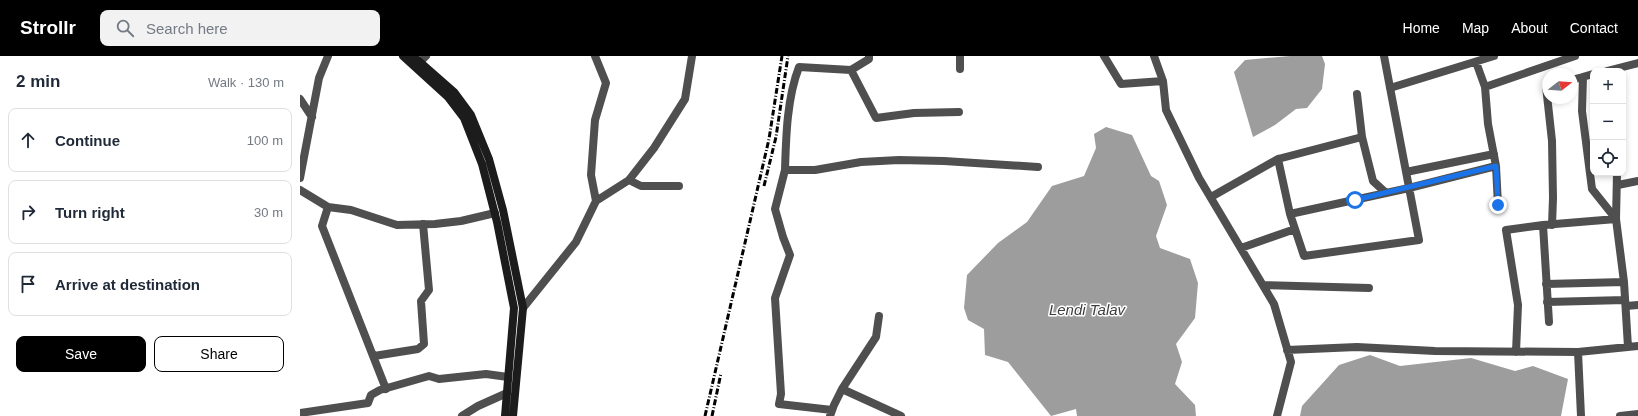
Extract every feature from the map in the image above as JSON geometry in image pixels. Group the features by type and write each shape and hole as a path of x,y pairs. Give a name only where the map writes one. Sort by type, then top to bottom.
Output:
{"street":[{"path":"300,178 319,78 328,56"},
{"path":"404,56 416,65 448,97 464,118 499,212 519,308 511,392 506,416"},
{"path":"413,56 416,65"},
{"path":"416,65 426,56"},
{"path":"595,56 606,83 595,120 592,176 596,201"},
{"path":"513,416 508,378 519,308 576,242 596,201 629,180 654,148 685,99 692,56"},
{"path":"869,56 869,59 851,70 800,67 795,79 786,135 785,170 775,209 790,255 775,298 781,394 779,404 831,413 842,389 876,337 879,316"},
{"path":"960,56 960,69"},
{"path":"1104,56 1121,84 1163,81"},
{"path":"1278,159 1290,214 1304,256 1419,240 1384,56"},
{"path":"1390,88 1494,56"},
{"path":"1485,87 1566,57 1575,56"},
{"path":"1157,57 1163,81 1166,110 1200,178 1274,304 1291,362 1277,416"},
{"path":"1476,62 1485,87 1488,124 1496,166 1498,205"},
{"path":"1619,68 1638,63"},
{"path":"851,70 876,118 914,113 959,112"},
{"path":"1578,78 1590,75"},
{"path":"1583,77 1582,111 1592,189 1616,219"},
{"path":"1357,94 1362,137 1374,181 1386,193"},
{"path":"300,99 312,117"},
{"path":"1548,104 1552,141 1552,225"},
{"path":"1211,197 1278,159 1362,137"},
{"path":"1406,172 1494,154"},
{"path":"785,170 815,170 861,162 899,160 944,161 1038,167"},
{"path":"1290,214 1409,188 1496,166"},
{"path":"1617,176 1616,219 1624,282 1628,347"},
{"path":"629,180 641,186 678,186"},
{"path":"1618,185 1638,181"},
{"path":"300,190 328,207 351,210 397,225 461,221 499,212"},
{"path":"328,207 322,226 386,389"},
{"path":"1516,352 1518,305 1506,230 1543,225 1616,219"},
{"path":"374,356 418,349 424,344 421,301 429,290 423,224"},
{"path":"1543,225 1548,322"},
{"path":"1241,248 1295,229"},
{"path":"1546,284 1624,282"},
{"path":"1263,285 1370,288"},
{"path":"1547,302 1625,303 1638,305"},
{"path":"1287,350 1357,347 1435,352 1578,352 1638,346"},
{"path":"1578,352 1581,416"},
{"path":"300,413 368,403 371,395 380,390 429,376 439,378 486,374 508,378"},
{"path":"842,389 900,416"},
{"path":"462,416 478,406 511,392"},
{"path":"1620,416 1638,414"}],"water":[{"path":"1290,56 1322,56 1325,64 1322,89 1307,108 1296,109 1275,125 1253,137 1234,72 1245,60"},
{"name":"Lendi Talav","path":"1106,127 1132,135 1151,176 1159,181 1167,205 1156,236 1160,248 1190,259 1198,283 1195,318 1176,344 1182,362 1175,384 1195,405 1196,416 1077,416 1076,409 1051,416 1008,362 985,355 984,329 968,320 964,308 967,275 998,243 1027,222 1052,186 1084,176 1096,148 1094,134"},
{"path":"1370,355 1400,366 1471,358 1515,371 1533,366 1568,379 1561,416 1300,416 1302,406 1339,365"}],"railway":[{"path":"705,416 769,139 782,56"},
{"path":"764,186 776,137 788,56"},
{"path":"712,416 721,373"}],"route":[{"path":"1355,200 1496,166 1498,205"}]}
